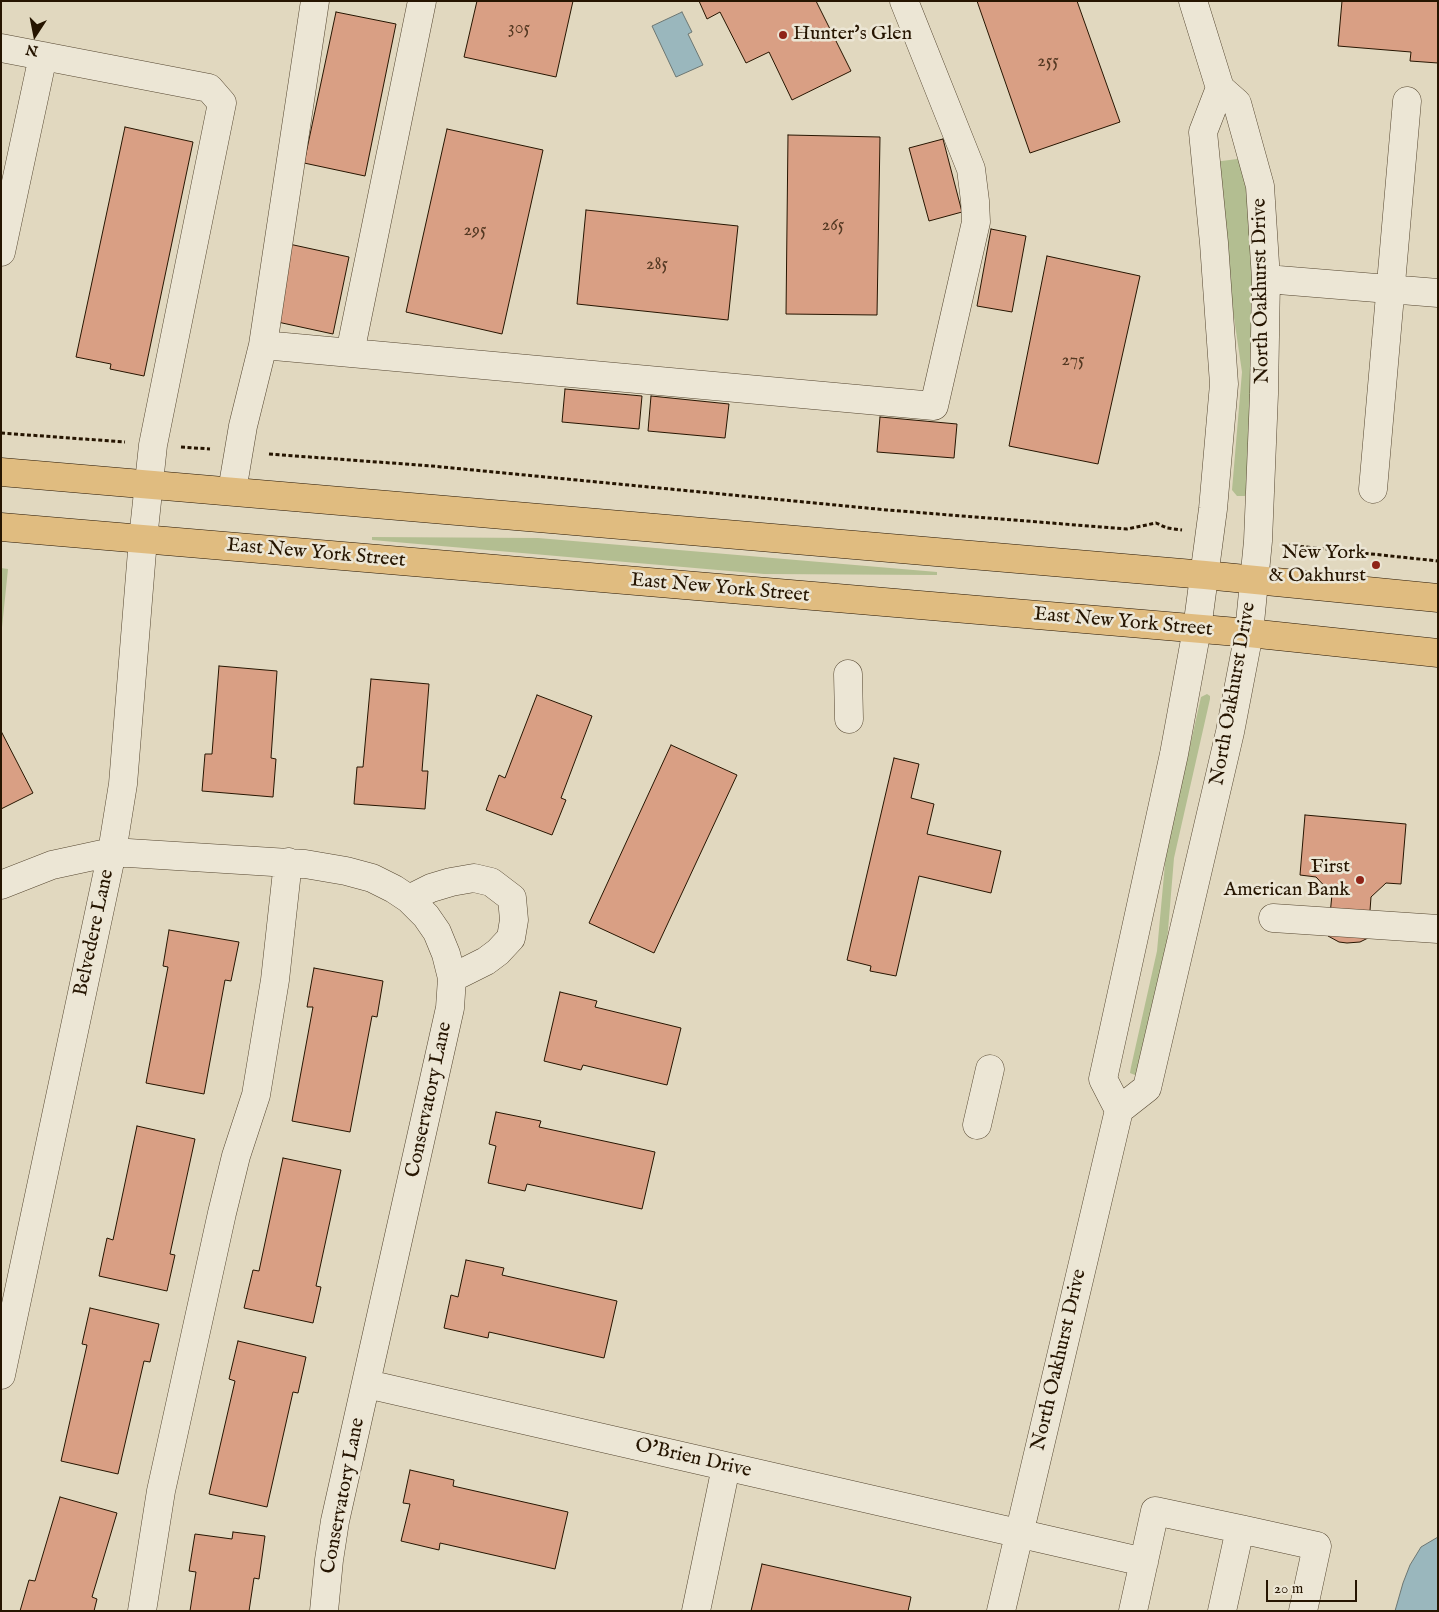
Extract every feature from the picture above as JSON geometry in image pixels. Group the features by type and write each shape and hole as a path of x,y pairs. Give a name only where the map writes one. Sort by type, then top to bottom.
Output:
{"main road":[{"path":"1,472 1254,580 1438,598"},
{"name":"East New York Street","path":"1,527 1197,629 1438,653"}],"street":[{"path":"232,491 238,452 263,345 315,1"},
{"path":"350,353 422,1"},
{"path":"263,345 934,406 976,222 975,200 970,169 904,1"},
{"name":"North Oakhurst Drive","path":"1001,1611 1119,1110 1147,1088 1230,732 1250,634 1258,540 1264,394 1266,279 1260,186 1237,102 1220,88 1193,1"},
{"path":"1,48 43,56 1,252"},
{"name":"Belvedere Lane","path":"1,1375 112,852 123,784 143,539 153,445 222,103 209,88 43,56"},
{"name":"North Oakhurst Drive","path":"1119,1110 1103,1079 1174,754 1197,629 1210,534 1224,384 1204,132 1220,88"},
{"path":"1373,489 1407,101"},
{"path":"1266,279 1438,293"},
{"path":"848,674 849,718"},
{"name":"Conservatory Lane","path":"1,885 52,865 112,852 288,862 346,871 372,878 394,888 409,899 426,916 437,932 446,954 452,978 450,1008 335,1521 324,1611"},
{"path":"142,1611 161,1491 220,1222 236,1156 256,1095 275,980 288,862"},
{"path":"409,899 431,888 474,878 491,882 512,898 514,920 511,938 498,952 486,961 452,978"},
{"path":"1273,918 1438,929"},
{"path":"977,1125 990,1069"},
{"name":"O'Brien Drive","path":"367,1384 1144,1562"},
{"path":"696,1611 726,1467"},
{"path":"1133,1611 1155,1511 1318,1546 1303,1611"},
{"path":"1222,1611 1240,1529"}],"path":[{"path":"1,433 432,466 897,510 1127,529 1156,523 1167,528"},
{"path":"1290,546 1438,562"}],"green space":[{"path":"1245,158 1257,258 1247,490 1245,496 1237,496 1232,490 1242,372 1214,162"},
{"path":"372,537 538,538 937,572 937,575 764,574 372,540"},
{"path":"1,568 8,569 1,637"},
{"path":"1207,694 1210,696 1210,699 1174,858 1166,954 1137,1074 1135,1075 1130,1073 1157,951 1166,853 1201,697"}],"water":[{"path":"682,12 692,32 688,34 703,65 676,77 652,26"},
{"path":"1438,1537 1438,1611 1395,1611 1410,1565 1421,1547"}],"building":[{"path":"477,1 573,1 556,77 464,57"},
{"name":"Hunter's Glen","path":"699,1 816,1 851,71 792,100 769,52 746,63 720,12 707,19"},
{"path":"977,1 1077,1 1120,122 1030,153"},
{"path":"1342,1 1438,1 1438,63 1410,61 1411,52 1338,46"},
{"path":"336,12 396,24 365,176 304,163"},
{"path":"125,127 193,142 144,376 110,369 111,364 76,357"},
{"path":"447,129 543,150 502,334 406,312"},
{"path":"788,135 880,137 877,315 786,314"},
{"path":"943,139 962,212 929,221 909,148"},
{"path":"586,210 738,226 728,320 577,304"},
{"path":"991,229 1026,236 1012,312 977,306"},
{"path":"289,244 349,257 333,334 273,321"},
{"path":"1047,256 1140,276 1098,464 1009,446"},
{"path":"565,389 642,396 639,429 562,422"},
{"path":"651,396 729,404 725,438 648,431"},
{"path":"880,417 957,424 954,458 877,452"},
{"path":"219,666 277,671 271,758 276,759 273,797 202,791 205,754 212,754"},
{"path":"371,679 429,684 422,771 428,771 425,809 354,804 357,767 363,767"},
{"path":"537,695 592,716 561,798 566,800 552,835 486,810 499,775 505,778"},
{"path":"1,731 33,793 1,809"},
{"path":"671,745 737,775 654,953 589,923"},
{"path":"894,758 919,764 911,798 934,804 927,834 1001,851 991,893 919,876 896,976 870,971 871,966 847,960"},
{"name":"First American Bank","path":"1305,815 1406,824 1401,884 1386,883 1371,897 1368,938 1360,942 1339,942 1328,936 1332,894 1316,877 1300,875"},
{"path":"169,930 239,942 231,981 225,980 204,1094 146,1083 168,967 163,966"},
{"path":"314,968 383,981 377,1017 372,1016 350,1132 292,1121 313,1007 307,1007"},
{"path":"560,992 597,1001 595,1007 681,1028 667,1085 583,1065 581,1070 544,1061"},
{"path":"496,1112 541,1121 539,1127 655,1152 642,1209 527,1184 525,1191 488,1183 496,1146 489,1144"},
{"path":"137,1126 195,1139 170,1254 175,1255 167,1291 99,1276 107,1238 113,1240"},
{"path":"283,1158 341,1170 316,1286 321,1287 313,1323 244,1308 253,1270 259,1271"},
{"path":"466,1260 504,1268 502,1275 617,1301 604,1358 489,1332 488,1338 444,1328 451,1295 458,1297"},
{"path":"90,1308 159,1324 150,1362 144,1361 118,1474 61,1461 87,1345 82,1344"},
{"path":"238,1341 306,1357 298,1393 293,1392 267,1507 209,1494 235,1381 229,1379"},
{"path":"410,1470 454,1480 453,1486 568,1512 555,1569 440,1543 439,1550 401,1541 410,1504 403,1503"},
{"path":"60,1497 117,1513 92,1597 97,1599 94,1611 20,1611 29,1580 35,1581"},
{"path":"233,1532 265,1536 259,1579 254,1578 249,1611 190,1611 196,1572 189,1571 195,1534 232,1539"},
{"path":"762,1564 911,1597 908,1611 751,1611"}],"place":[{"name":"Hunter's Glen","path":"783,35"},
{"name":"New York & Oakhurst","path":"1376,565"},
{"name":"First American Bank","path":"1360,880"}]}
